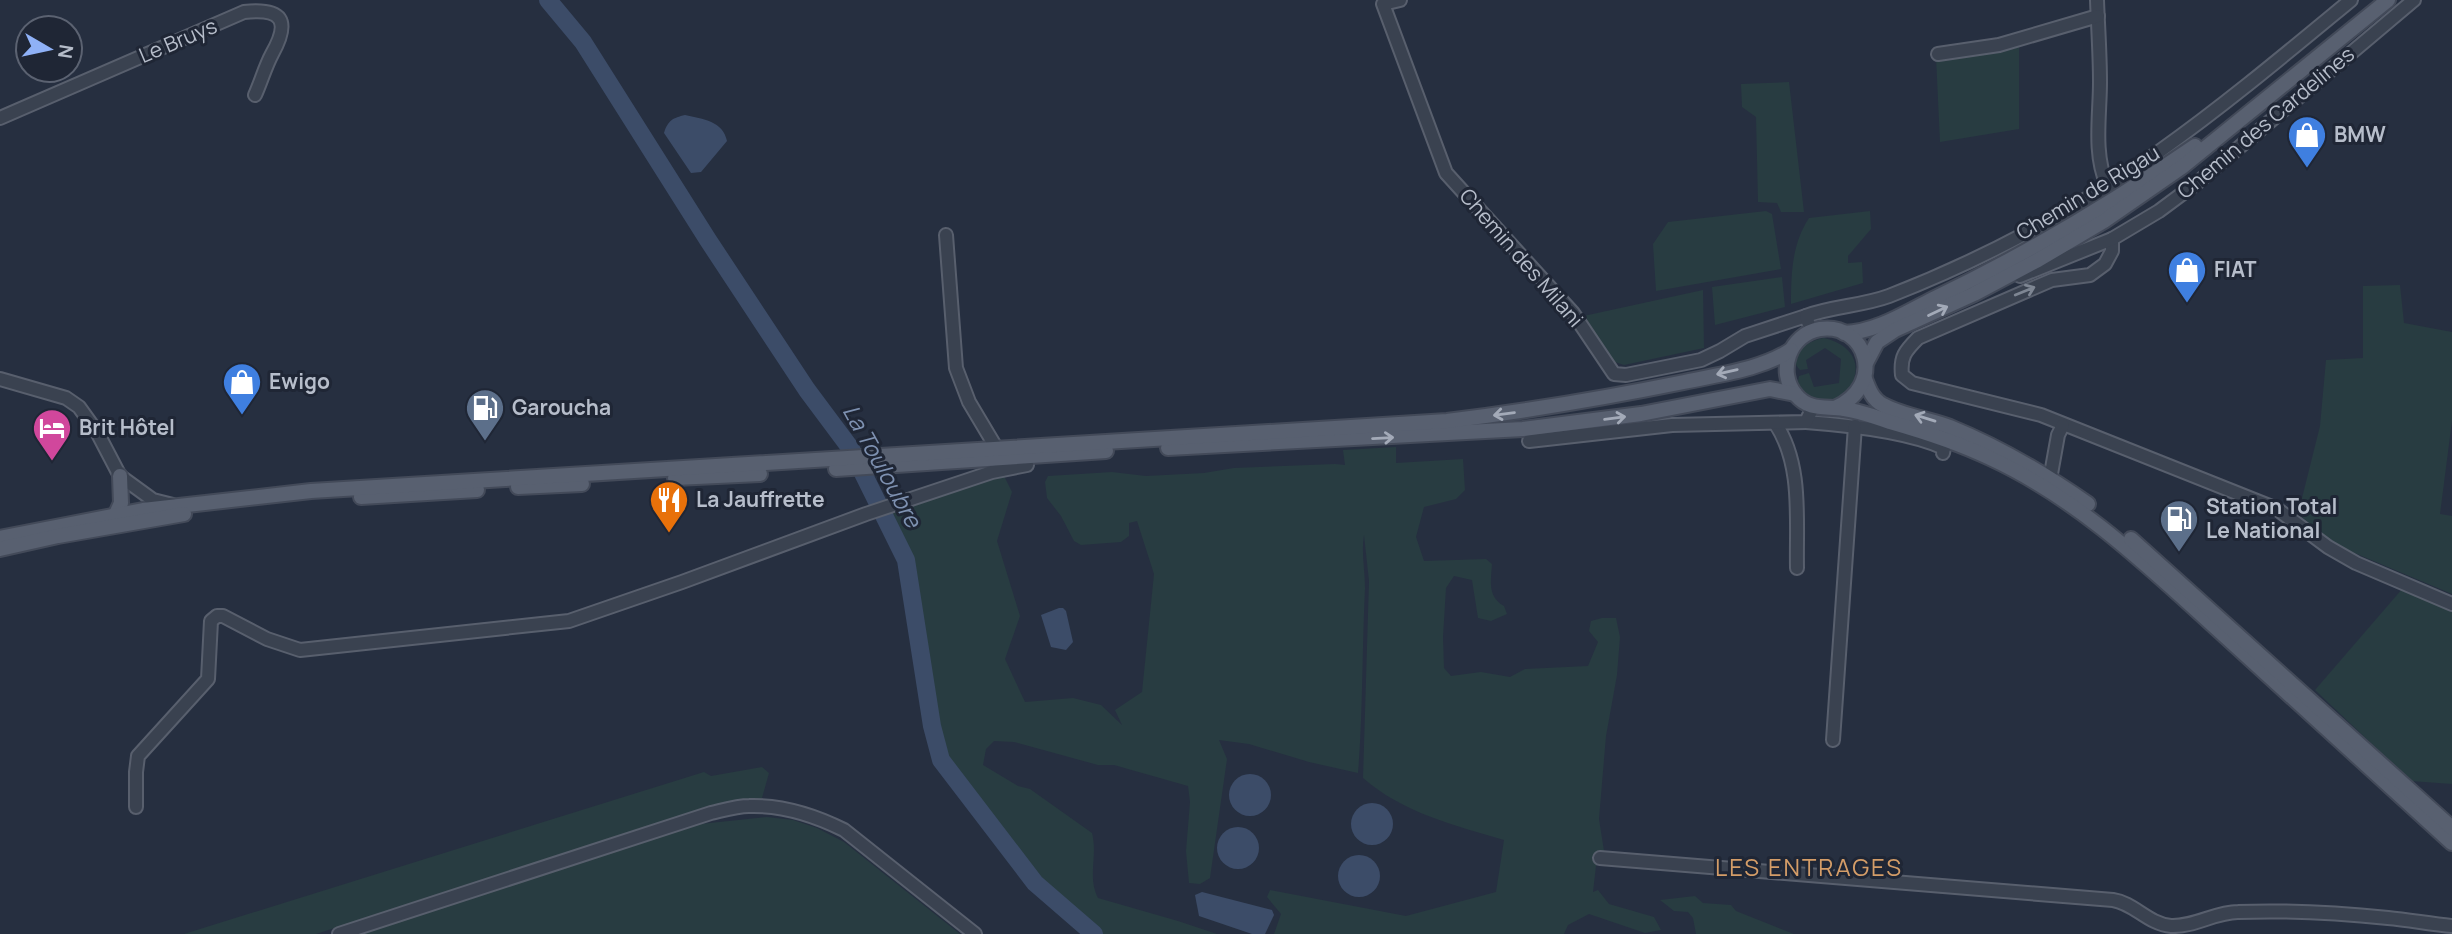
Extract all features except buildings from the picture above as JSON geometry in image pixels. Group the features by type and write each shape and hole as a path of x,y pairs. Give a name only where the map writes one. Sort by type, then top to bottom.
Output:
{"main road":[{"path":"1835,408 1848,402 1858,392 1865,379 1866,363 1877,342 1895,330 1974,294 2038,260 2104,221 2182,167 2388,0"},
{"path":"0,549 177,515 312,500 1447,421 1611,397 1769,363 1791,350 1803,336 1811,332 1828,329 1844,333 1870,329 1997,269 2077,223 2234,120 2247,115"},
{"path":"1844,333 1858,345 1866,363"},
{"path":"1791,350 1786,373 1789,384 1795,394 1813,407 1848,409 1952,440 2050,484 2116,538 2452,843"},
{"path":"1865,379 1875,400 1885,406 1968,435 2094,508 2157,561 2452,828"},
{"path":"1025,452 1129,450 1523,429 1641,414 1770,389 1795,394"},
{"path":"0,538 143,509 311,491 840,464"},
{"path":"116,514 121,503 120,476"},
{"path":"58,536 71,529 136,516 143,509"}],"street":[{"name":"Chemin des Milani","path":"1400,0 1383,4 1446,173 1573,313 1614,374 1701,360 1745,335 1806,316"},
{"path":"2097,0 2100,79 2098,139 2108,185"},
{"name":"Chemin de Rigau","path":"1806,316 1822,310 1886,297 1962,265 2011,241 2108,185 2243,89 2351,0"},
{"name":"Chemin des Cardelines","path":"1974,294 2112,239 2159,211 2414,0"},
{"name":"Le Bruys","path":"0,118 244,12 261,10 281,18 284,27 255,95"},
{"path":"1938,54 1999,45 2098,16"},
{"path":"946,235 956,368 969,402 997,454"},
{"path":"2112,239 2112,251 2105,264 2090,275 2052,279 1918,338 1905,351 1900,361 1902,376 1912,383 2041,415 2277,509 2328,547 2356,563 2452,604"},
{"path":"1806,316 1811,332"},
{"path":"0,379 55,394 79,407 97,432 120,476 153,500 176,506"},
{"path":"1806,422 1813,407"},
{"path":"1529,441 1672,425 1806,422 1854,426 1935,443 1944,448 1943,453"},
{"path":"1775,423 1784,437 1794,470 1797,568"},
{"path":"2050,484 2058,435 2063,425"},
{"path":"1833,740 1854,426"},
{"path":"136,807 138,756 208,678 211,621 217,616 223,616 267,639 300,650 569,621 866,514 992,472 1027,465 1025,452"},
{"path":"141,493 143,509"},
{"path":"339,934 711,813 747,806 798,811 844,830 975,934"},
{"path":"1600,858 2113,900 2152,921 2169,926 2195,924 2234,912 2273,912 2389,918 2452,926"}],"green space":[{"path":"2019,42 2019,129 1940,142 1936,57"},
{"path":"1789,82 1804,212 1781,212 1777,203 1758,202 1756,117 1742,107 1741,84"},
{"path":"1766,211 1772,214 1781,269 1656,291 1653,244 1668,222"},
{"path":"1870,211 1871,229 1848,256 1848,263 1862,262 1863,283 1791,304 1796,248 1809,218"},
{"path":"1782,277 1785,307 1715,325 1712,287"},
{"path":"2400,285 2404,323 2452,332 2452,421 2440,514 2452,516 2452,594 2338,546 2298,514 2320,426 2326,360 2363,358 2363,286"},
{"path":"1703,290 1704,348 1624,365 1612,361 1579,317"},
{"path":"1824,338 1843,346 1853,357 1856,370 1852,383 1844,393 1833,400 1819,401 1801,390 1798,384 1799,376 1809,373 1814,387 1839,383 1841,359 1825,348 1806,360 1808,369 1800,370 1795,359 1806,345"},
{"path":"1396,447 1396,463 1463,459 1465,490 1456,499 1424,507 1416,537 1424,561 1486,559 1492,564 1492,593 1504,606 1507,614 1491,621 1478,618 1472,580 1454,576 1446,588 1443,637 1444,668 1451,676 1481,672 1510,677 1525,669 1588,666 1598,642 1589,631 1591,621 1616,618 1620,637 1617,675 1606,736 1599,819 1604,851 1596,866 1593,892 1598,890 1609,904 1654,917 1661,930 1645,933 1589,914 1568,925 1564,934 1274,934 1281,914 1267,897 1270,890 1406,916 1496,892 1504,840 1412,809 1378,790 1363,778 1369,581 1364,535 1365,588 1358,773 1249,744 1219,740 1227,759 1210,878 1200,884 1189,883 1186,851 1190,802 1188,786 1114,765 1098,765 1014,742 994,741 986,749 983,765 1018,786 1030,789 1092,833 1093,882 1098,898 1217,934 1099,934 1036,872 982,810 944,752 925,661 923,624 911,554 887,513 1003,474 1012,492 997,541 1020,616 1005,659 1025,702 1073,698 1101,705 1122,725 1115,710 1142,692 1154,574 1137,521 1129,523 1129,536 1121,542 1081,545 1074,541 1061,516 1047,498 1045,482 1048,476 1112,472 1146,476 1204,473 1234,468 1345,465 1343,450"},
{"path":"2403,588 2452,610 2452,784 2411,781 2315,690"},
{"path":"762,767 769,773 762,798 714,806 316,934 184,934 704,772 711,776"},
{"path":"767,817 793,820 817,828 844,842 960,934 360,934 682,826"},
{"path":"1695,896 1703,903 1731,905 1736,911 1794,934 1696,934 1693,918 1688,912 1674,911 1660,900"}],"water":[{"path":"685,115 717,125 727,141 701,172 691,173 664,133 672,120"},
{"path":"1059,608 1066,611 1073,642 1066,650 1051,647 1041,615"},
{"path":"1250,774 1265,780 1271,795 1265,810 1250,816 1235,810 1229,795 1235,780"},
{"path":"1372,803 1387,809 1393,824 1387,839 1372,845 1357,839 1351,824 1357,809"},
{"path":"1238,827 1253,833 1259,848 1253,863 1238,869 1223,863 1217,848 1223,833"},
{"path":"1359,855 1374,861 1380,876 1374,891 1359,897 1344,891 1338,876 1344,861"},
{"path":"1202,892 1272,910 1274,915 1265,934 1252,934 1199,916 1195,895"}],"waterway":[{"name":"La Touloubre","path":"548,0 583,42 708,240 807,390 851,449 906,560 932,726 941,760 1035,883 1094,934"}],"place":[{"name":"BMW","path":"2307,169"},
{"name":"FIAT","path":"2187,304"},
{"name":"Ewigo","path":"242,416"},
{"name":"Garoucha","path":"485,442"},
{"name":"Brit Hôtel","path":"52,462"},
{"name":"La Jauffrette","path":"669,534"},
{"name":"Station Total Le National","path":"2179,553"}],"district":[{"name":"LES ENTRAGES","path":"1809,868"}]}
